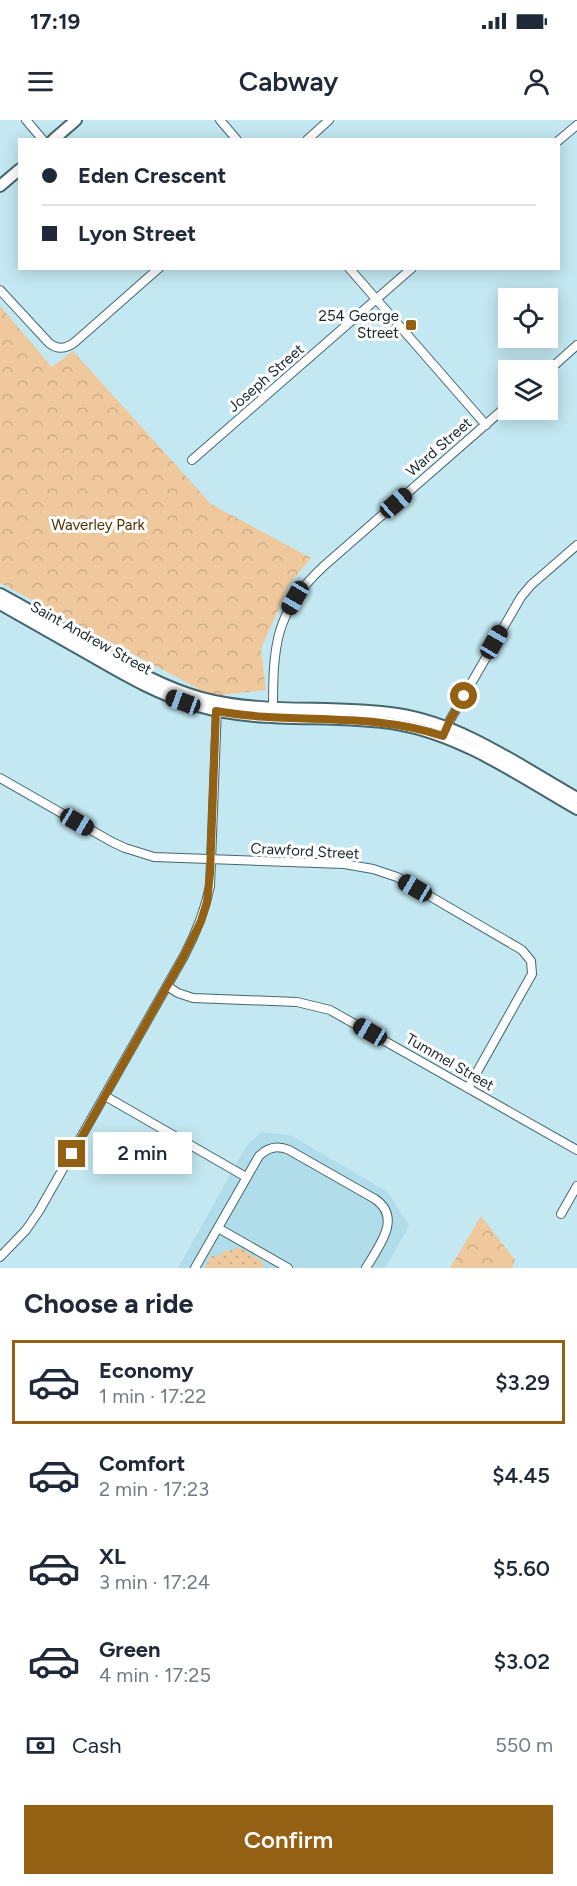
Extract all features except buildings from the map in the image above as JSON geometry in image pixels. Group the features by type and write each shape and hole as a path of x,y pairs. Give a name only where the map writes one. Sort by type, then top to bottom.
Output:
{"street":[{"path":"27,120 42,138"},
{"path":"55,138 76,120"},
{"path":"220,120 235,138"},
{"path":"309,138 329,120"},
{"path":"560,139 577,122"},
{"path":"0,186 18,171"},
{"path":"0,290 49,343 63,348 75,342 157,270"},
{"path":"351,270 486,425"},
{"name":"Joseph Street","path":"192,460 410,270"},
{"path":"558,362 577,345"},
{"name":"Ward Street","path":"273,713 276,641 288,609 302,588 498,414"},
{"path":"445,732 521,597 531,585 577,545"},
{"name":"Saint Andrew Street","path":"0,594 152,679 217,707"},
{"name":"Saint Andrew Street","path":"0,604 152,690 183,702 273,713 389,713 418,718 577,809"},
{"path":"0,1257 33,1220 184,956 201,921 207,902 211,860 217,707"},
{"name":"Saint Andrew Street","path":"445,732 472,738 577,798"},
{"name":"Crawford Street","path":"0,778 125,848 154,857 344,864 385,872 522,950 528,955 532,974 468,1088"},
{"name":"Tummel Street","path":"167,986 193,998 297,1002 320,1006 349,1020 577,1150"},
{"path":"105,1096 246,1177"},
{"path":"195,1268 246,1177 263,1152 275,1146 282,1147 381,1203 388,1215 387,1228 366,1268"},
{"path":"561,1214 577,1186"},
{"path":"218,1228 288,1268"}],"shaded area":[{"path":"261,1132 290,1135 388,1192 409,1226 385,1268 178,1268 247,1145"}],"green space":[{"name":"Waverley Park","path":"0,306 52,367 73,351 211,504 311,558 290,583 261,649 266,690 212,696 0,583"},
{"path":"481,1216 515,1260 512,1268 450,1268"},
{"path":"238,1247 262,1261 264,1268 205,1268 211,1256 218,1257 224,1251"}],"place":[{"name":"254 George Street","path":"411,325"}],"route":[{"path":"72,1154 184,956 201,921 210,886 216,711 273,718 390,723 427,730 443,736 464,696"}]}
